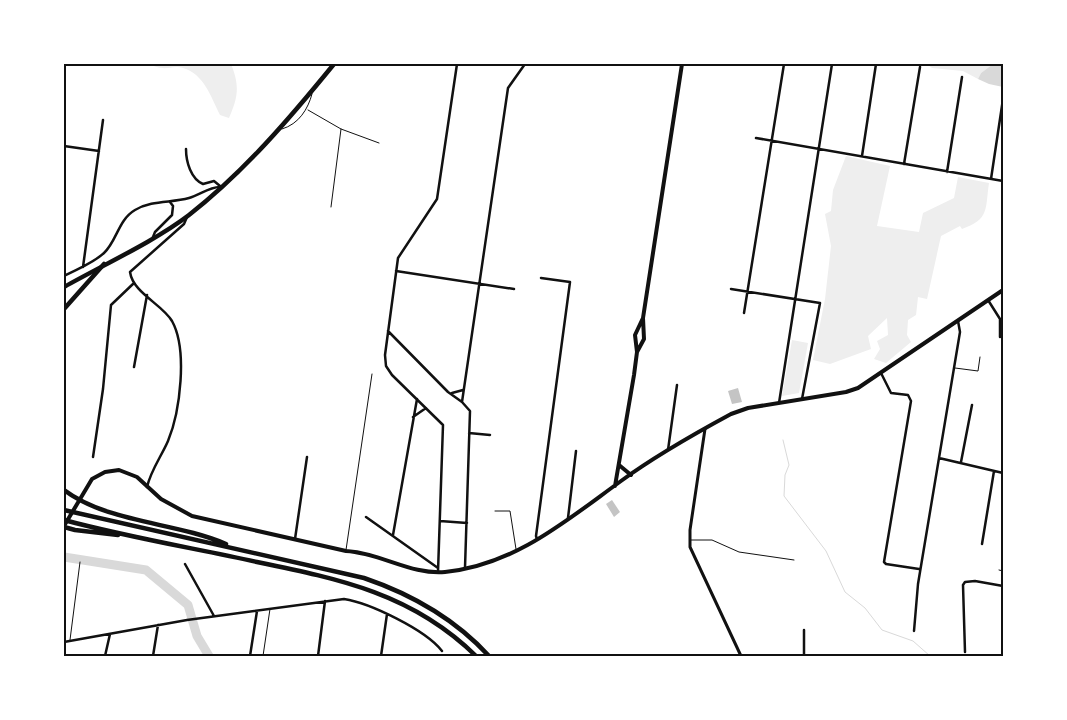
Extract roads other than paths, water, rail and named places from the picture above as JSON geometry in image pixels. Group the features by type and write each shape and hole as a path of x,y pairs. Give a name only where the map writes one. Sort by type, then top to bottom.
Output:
{"highway":[{"path":"64,287 188,216 221,187 279,129 334,64"},
{"path":"64,309 104,264"},
{"path":"64,490 92,507 188,531 236,548"},
{"path":"64,510 331,569 390,587 425,605 446,619 488,656"},
{"path":"64,520 320,575 374,591 398,601 431,619 476,656"},
{"path":"64,528 144,538"}],"main road":[{"path":"615,486 637,352 642,344 645,331 643,318 682,64"},
{"path":"64,528 92,479 109,471 124,471 137,476 147,487 169,504 192,516 375,556 418,570 465,568 517,552 538,540 631,475 731,414 748,408 846,392 864,385 1003,290"},
{"path":"637,352 635,344 637,329 643,318"},
{"path":"637,329 645,331"},
{"path":"635,344 642,344"},
{"path":"619,465 631,475"}],"street":[{"path":"438,570 443,427 392,375 386,366 385,355 398,258 437,199 457,64"},
{"path":"462,402 508,88 525,64"},
{"path":"744,313 784,64"},
{"path":"779,403 832,64"},
{"path":"862,156 876,64"},
{"path":"904,164 920,68"},
{"path":"947,172 962,77"},
{"path":"991,179 1003,99"},
{"path":"83,266 103,120"},
{"path":"756,138 1003,181"},
{"path":"64,146 99,151"},
{"path":"186,149 187,162 195,179 204,184 214,181 221,187"},
{"path":"64,276 104,253 120,226 133,211 156,202 170,202 195,196 216,186 221,187"},
{"path":"153,237 154,232 172,215 174,208 170,202"},
{"path":"147,487 175,420 180,356 176,332 171,320 134,283 130,275 132,270 184,224 188,216"},
{"path":"396,271 514,289"},
{"path":"538,540 536,536 570,282 541,278"},
{"path":"93,457 103,389 111,305 134,283"},
{"path":"731,289 820,303 802,399"},
{"path":"134,367 147,295"},
{"path":"988,300 1000,319 1000,337"},
{"path":"914,631 920,569 960,332 958,321"},
{"path":"388,331 448,392 470,409 465,568"},
{"path":"882,373 891,393 908,395 911,401 884,562 886,564 920,569"},
{"path":"668,452 678,385"},
{"path":"453,394 464,389"},
{"path":"448,392 463,397"},
{"path":"393,535 412,418 417,399"},
{"path":"962,462 972,405"},
{"path":"412,418 426,408"},
{"path":"705,429 689,540 695,561 741,656"},
{"path":"470,433 490,435"},
{"path":"568,518 576,451"},
{"path":"294,539 307,457"},
{"path":"939,458 1003,473"},
{"path":"982,544 994,471"},
{"path":"366,517 393,535 438,570"},
{"path":"440,521 467,523"},
{"path":"185,564 214,616"},
{"path":"965,652 963,584 975,581 1003,586"},
{"path":"64,642 198,618 325,600 350,600 401,621 442,652"},
{"path":"318,656 325,600"},
{"path":"250,656 257,610"},
{"path":"381,656 387,614"},
{"path":"153,656 158,625"},
{"path":"804,630 804,656"},
{"path":"105,656 110,634"}],"lane":[{"path":"279,129 288,127 308,110 313,90"},
{"path":"308,110 342,128 379,143"},
{"path":"332,207 342,128"},
{"path":"954,368 978,371 980,357"},
{"path":"346,551 372,374"},
{"path":"496,511 510,511 517,552"},
{"path":"689,540 712,540 740,552 794,560"},
{"path":"70,641 80,562"},
{"path":"999,570 1003,571"},
{"path":"263,656 270,608"}],"waterway":[{"path":"783,440 789,465 785,475 784,496 826,551 845,592 865,608 882,630 913,641 930,656"},
{"path":"64,557 146,570 188,605 197,636 209,656"}]}
